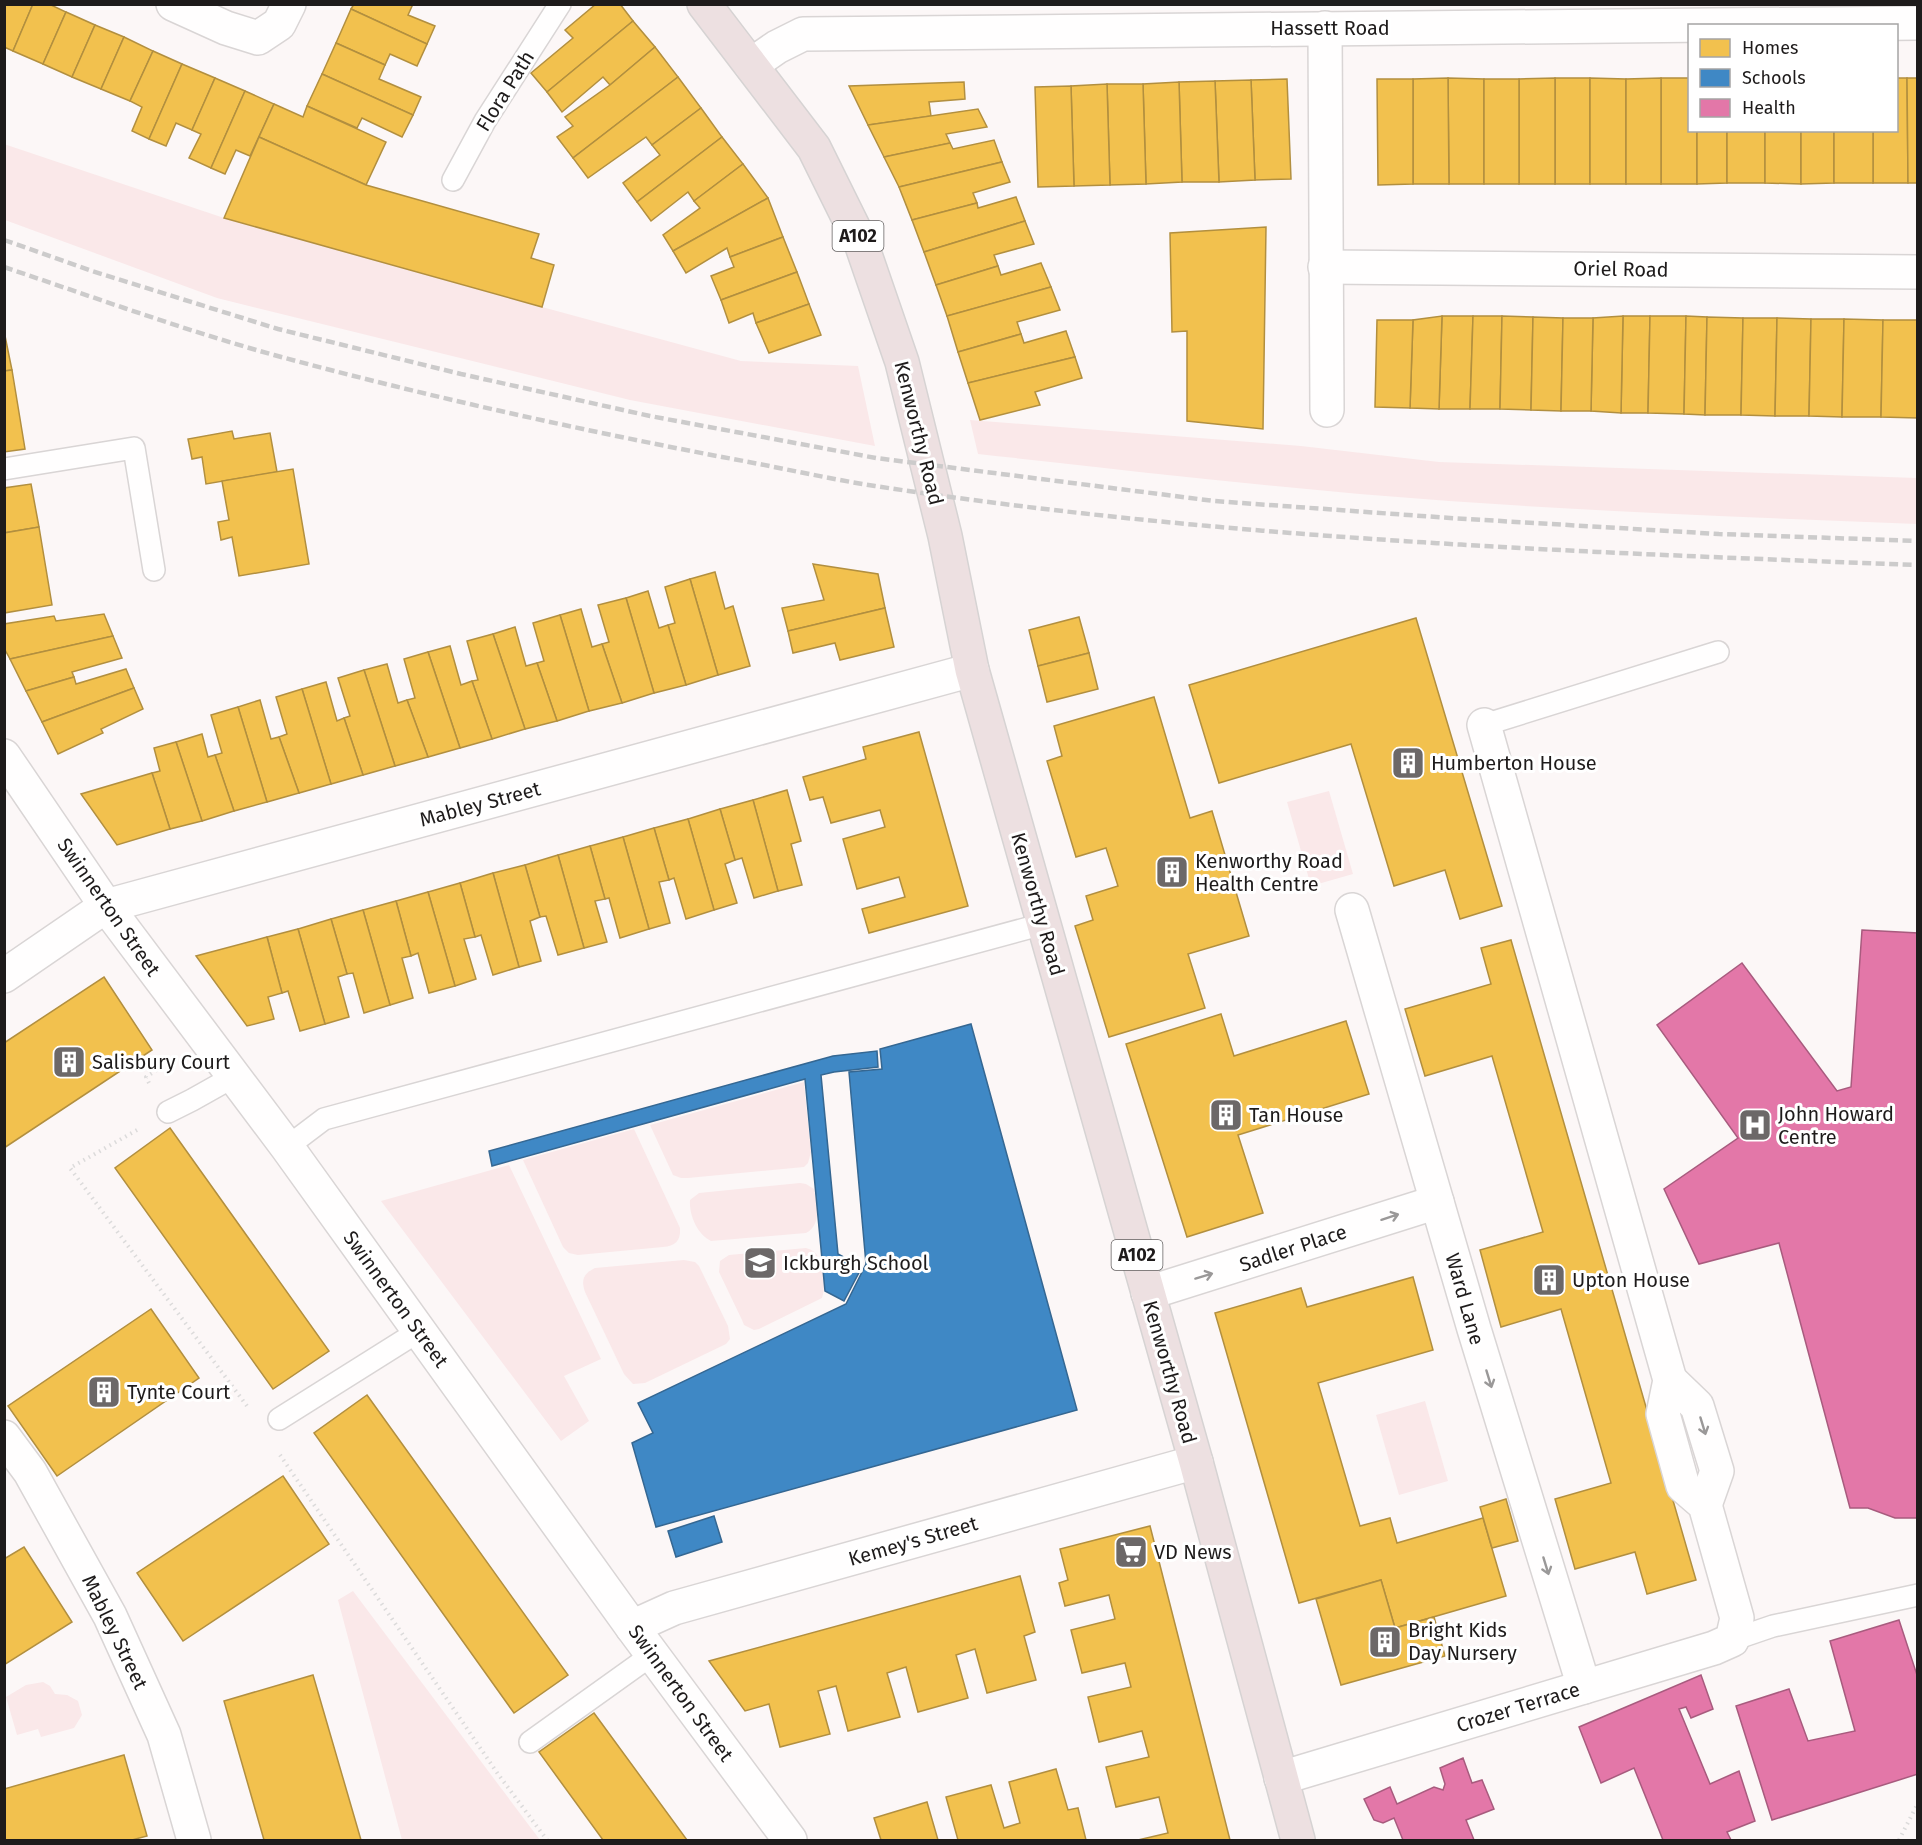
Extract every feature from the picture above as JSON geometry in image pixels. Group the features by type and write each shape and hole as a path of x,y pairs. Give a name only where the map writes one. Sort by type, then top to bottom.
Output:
{"highway":[{"name":"Kenworthy Road","path":"704,4 814,148 861,243 904,373 945,536 972,670 1196,1462 1298,1840"}],"street":[{"path":"173,4 226,28 258,38 279,24 289,4"},
{"name":"Hassett Road","path":"1799,24 1917,23"},
{"name":"Hassett Road","path":"752,65 777,47 803,34 1688,25"},
{"path":"1325,28 1324,267 1327,410"},
{"name":"Oriel Road","path":"1324,267 1917,272"},
{"name":"Mabley Street","path":"4,976 106,906 972,670"},
{"path":"1484,724 1670,1380 1697,1406 1717,1471 1705,1505 1734,1629"},
{"name":"Swinnerton Street","path":"4,756 106,906 287,1147 632,1627 790,1840"},
{"name":"Ward Lane","path":"1352,910 1437,1202 1584,1687"},
{"name":"Sadler Place","path":"1148,1293 1437,1202"},
{"name":"Mabley Street","path":"4,1437 30,1472 110,1616 164,1735 194,1840"},
{"name":"Kemey's Street","path":"632,1627 674,1608 1196,1462"},
{"name":"Crozer Terrace","path":"1281,1778 1714,1648 1734,1629"}],"lane":[{"name":"Flora Path","path":"453,180 485,121 560,4"},
{"path":"4,469 134,448 154,570"},
{"path":"1484,724 1718,652"},
{"path":"287,1147 324,1119 1043,924"},
{"path":"168,1112 233,1077"},
{"path":"279,1419 419,1331"},
{"path":"1734,1629 1773,1626 1917,1595"},
{"path":"530,1742 653,1654"}],"path":[{"path":"1899,1840 1917,1803"}],"shaded area":[{"path":"4,144 224,218 741,361 858,366 875,446 630,400 217,298 5,220"},
{"path":"970,420 1301,446 1439,462 1917,478 1917,524 1683,514 1390,497 978,454"},
{"path":"1329,791 1353,874 1311,886 1287,802"},
{"path":"804,1082 811,1152 808,1163 804,1167 688,1178 673,1175 650,1125"},
{"path":"634,1129 680,1228 678,1239 674,1244 663,1247 578,1255 569,1253 563,1247 523,1160"},
{"path":"509,1165 601,1359 564,1376 589,1421 561,1441 381,1201"},
{"path":"800,1183 814,1189 816,1201 816,1219 814,1225 806,1233 711,1241 698,1229 693,1218 690,1200 699,1193"},
{"path":"806,1248 817,1255 821,1261 824,1276 822,1298 759,1329 754,1330 744,1325 719,1272 720,1261 729,1255"},
{"path":"684,1260 695,1262 699,1266 728,1326 730,1339 726,1344 645,1383 633,1384 624,1374 585,1292 584,1278 595,1268"},
{"path":"1425,1401 1448,1481 1399,1495 1376,1415"},
{"path":"353,1591 540,1840 402,1840 338,1600"},
{"path":"43,1682 50,1686 55,1694 67,1695 78,1701 82,1715 74,1728 41,1737 38,1729 17,1735 6,1697 26,1685"}],"building: Homes":[{"path":"4,4 33,4 13,51 4,47"},
{"path":"33,4 49,4 66,12 43,64 13,51"},
{"path":"354,4 413,4 408,15 435,26 427,44 351,9"},
{"path":"596,4 620,4 633,21 547,92 531,73 573,38 565,30"},
{"path":"351,9 427,44 417,66 390,54 385,65 336,43"},
{"path":"66,12 95,25 72,77 43,64"},
{"path":"633,21 655,47 610,85 603,77 562,112 547,92"},
{"path":"95,25 124,37 101,89 72,77"},
{"path":"124,37 153,51 130,101 101,89"},
{"path":"336,43 385,65 379,79 421,97 413,115 322,74"},
{"path":"655,47 678,77 573,158 557,137 573,126 565,117 610,85"},
{"path":"153,51 182,64 149,139 132,131 142,107 130,101"},
{"path":"182,64 215,78 192,130 176,123 166,146 149,139"},
{"path":"322,74 413,115 402,137 362,118 357,128 307,106"},
{"path":"678,77 701,108 652,145 646,137 588,178 573,158"},
{"path":"215,78 245,91 211,168 189,158 201,134 192,130"},
{"path":"1448,78 1484,79 1484,184 1449,184"},
{"path":"1448,78 1449,184 1413,184 1413,79"},
{"path":"1555,78 1590,78 1590,184 1555,184"},
{"path":"1555,78 1555,184 1519,184 1519,79"},
{"path":"1590,78 1626,79 1626,184 1590,184"},
{"path":"1661,78 1688,78 1688,132 1697,132 1697,184 1661,184"},
{"path":"1661,78 1661,184 1626,184 1626,79"},
{"path":"1898,78 1907,78 1908,183 1873,183 1873,132 1898,132"},
{"path":"1907,78 1918,78 1918,183 1908,183"},
{"path":"1287,79 1291,179 1255,180 1251,80"},
{"path":"1377,79 1413,79 1413,184 1378,185"},
{"path":"1484,79 1519,79 1519,184 1484,184"},
{"path":"1251,80 1255,180 1219,182 1215,81"},
{"path":"1215,81 1219,182 1182,182 1179,82"},
{"path":"964,82 965,99 929,102 931,116 868,125 849,86"},
{"path":"1179,82 1182,182 1146,184 1143,84"},
{"path":"1107,84 1143,84 1146,184 1110,185"},
{"path":"1107,84 1110,185 1074,186 1071,86"},
{"path":"1071,86 1074,186 1038,187 1035,87"},
{"path":"245,91 274,104 250,156 236,150 225,174 211,168"},
{"path":"274,104 303,117 307,106 386,142 366,185 259,137"},
{"path":"701,108 722,137 637,202 623,183 660,155 652,145"},
{"path":"978,109 987,127 946,134 950,143 884,157 868,125"},
{"path":"1697,132 1727,132 1727,183 1697,184"},
{"path":"1727,132 1765,132 1765,183 1727,183"},
{"path":"1765,132 1801,132 1801,184 1765,183"},
{"path":"1801,132 1834,132 1834,183 1801,184"},
{"path":"1834,132 1873,132 1873,183 1834,183"},
{"path":"259,137 366,185 539,234 531,258 554,265 542,307 224,218"},
{"path":"722,137 743,164 694,201 688,192 651,221 637,202"},
{"path":"994,140 1002,162 899,187 884,157 950,143 953,149"},
{"path":"1002,162 1010,182 973,193 977,203 912,220 899,187"},
{"path":"743,164 768,198 673,251 663,235 700,208 694,201"},
{"path":"1016,197 1025,221 924,252 912,220 977,203 978,208"},
{"path":"768,198 783,237 730,257 727,248 686,273 673,251"},
{"path":"1025,221 1034,244 994,255 998,266 936,285 924,252"},
{"path":"1266,227 1263,429 1187,421 1187,331 1172,332 1170,233"},
{"path":"783,237 797,272 721,300 711,276 734,267 730,257"},
{"path":"1041,263 1051,287 947,316 936,285 998,266 1001,275"},
{"path":"797,272 809,304 756,323 753,313 729,323 721,300"},
{"path":"1051,287 1060,310 1017,322 1021,334 958,352 947,316"},
{"path":"809,304 821,335 769,353 756,323"},
{"path":"1442,316 1473,316 1470,409 1439,409"},
{"path":"1442,316 1439,409 1410,408 1413,320"},
{"path":"1473,316 1502,316 1500,409 1470,409"},
{"path":"1502,316 1533,317 1531,410 1500,409"},
{"path":"1623,316 1650,316 1648,413 1621,413"},
{"path":"1623,316 1621,413 1591,411 1593,318"},
{"path":"1650,316 1686,316 1684,414 1648,413"},
{"path":"1686,316 1707,317 1705,415 1684,414"},
{"path":"1533,317 1563,318 1561,411 1531,410"},
{"path":"1707,317 1743,318 1741,415 1705,415"},
{"path":"1563,318 1593,318 1591,411 1561,411"},
{"path":"1743,318 1777,318 1775,416 1741,415"},
{"path":"1777,318 1811,319 1809,416 1775,416"},
{"path":"1811,319 1844,319 1842,417 1809,416"},
{"path":"1844,319 1883,320 1881,417 1842,417"},
{"path":"1377,320 1413,320 1410,408 1375,407"},
{"path":"1883,320 1918,320 1918,418 1881,417"},
{"path":"4,331 12,370 4,371"},
{"path":"1066,331 1075,357 968,383 958,352 1021,334 1024,343"},
{"path":"1075,357 1082,378 1035,392 1040,405 980,420 968,383"},
{"path":"12,370 25,449 4,452 4,371"},
{"path":"232,431 234,439 270,433 277,472 206,484 202,457 192,459 188,439"},
{"path":"293,469 309,564 239,576 232,537 221,540 218,522 229,520 222,481"},
{"path":"31,484 39,527 4,533 4,488"},
{"path":"39,527 52,605 4,613 4,533"},
{"path":"813,564 878,574 885,608 788,631 782,608 824,600"},
{"path":"715,572 725,609 733,606 750,666 718,675 690,579"},
{"path":"690,579 718,675 686,685 668,625 675,623 665,587"},
{"path":"648,591 659,628 668,625 686,685 654,693 626,598"},
{"path":"626,598 654,693 622,703 602,644 609,642 598,605"},
{"path":"885,608 894,647 840,660 835,643 793,653 788,631"},
{"path":"581,609 592,647 602,644 622,703 589,711 560,615"},
{"path":"104,614 113,636 10,659 4,648 4,624 54,616 56,621"},
{"path":"560,615 589,711 557,721 537,663 544,661 533,623"},
{"path":"1079,617 1089,653 1038,666 1029,630"},
{"name":"Humberton House","path":"1416,618 1502,906 1460,919 1445,870 1394,886 1351,744 1219,783 1189,685"},
{"path":"515,627 526,666 537,663 557,721 525,729 493,634"},
{"path":"493,634 525,729 492,739 472,681 478,680 467,641"},
{"path":"113,636 122,658 72,672 74,677 26,691 10,659"},
{"path":"450,646 461,685 472,681 492,739 460,748 428,652"},
{"path":"428,652 460,748 428,757 407,700 415,698 404,659"},
{"path":"1089,653 1098,689 1047,702 1038,666"},
{"path":"387,664 398,703 407,700 428,757 395,766 364,670"},
{"path":"126,669 134,688 42,722 26,691 74,677 76,684"},
{"path":"364,670 395,766 363,775 344,718 350,716 338,678"},
{"path":"326,682 337,721 344,718 363,775 331,784 302,689"},
{"path":"134,688 143,709 101,729 103,733 58,754 42,722"},
{"path":"302,689 331,784 299,793 279,737 287,734 276,697"},
{"name":"Kenworthy Road Health Centre","path":"1154,697 1190,818 1212,811 1249,936 1188,954 1205,1008 1109,1037 1075,926 1093,920 1086,896 1118,886 1106,848 1076,857 1047,761 1062,756 1054,726"},
{"path":"260,700 271,739 279,737 299,793 267,802 238,707"},
{"path":"238,707 267,802 234,811 215,755 222,753 211,715"},
{"path":"919,732 968,906 869,933 862,909 905,897 899,877 857,889 843,839 885,827 880,810 831,823 823,797 810,800 803,777 866,759 863,747"},
{"path":"202,734 208,757 215,755 234,811 202,821 176,742"},
{"path":"176,742 202,821 170,829 152,773 160,771 154,748"},
{"path":"152,773 170,829 117,845 81,794"},
{"path":"787,790 801,841 791,844 802,885 778,891 753,800"},
{"path":"753,800 778,891 754,898 742,858 735,860 720,809"},
{"path":"720,809 735,860 725,864 737,903 714,910 688,819"},
{"path":"688,819 714,910 686,919 674,878 669,880 654,828"},
{"path":"654,828 669,880 659,882 670,923 649,929 623,837"},
{"path":"623,837 649,929 620,938 609,898 605,899 590,846"},
{"path":"590,846 605,899 595,901 607,942 584,948 558,855"},
{"path":"558,855 584,948 558,955 546,916 540,917 525,865"},
{"path":"525,865 540,917 530,921 541,961 519,967 493,873"},
{"path":"493,873 519,967 493,975 481,935 475,937 460,883"},
{"path":"460,883 475,937 464,939 476,979 455,986 428,892"},
{"path":"428,892 455,986 429,993 418,953 411,956 396,901"},
{"path":"396,901 411,956 402,958 413,998 390,1005 363,910"},
{"path":"363,910 390,1005 364,1013 353,973 347,974 331,919"},
{"path":"331,919 347,974 338,977 349,1017 325,1024 298,929"},
{"path":"298,929 325,1024 300,1031 288,991 282,993 267,937"},
{"path":"267,937 282,993 268,997 274,1019 247,1026 196,956"},
{"name":"Upton House","path":"1511,940 1696,1580 1647,1594 1635,1552 1575,1569 1555,1499 1611,1483 1561,1309 1501,1327 1480,1250 1543,1232 1492,1056 1425,1076 1405,1009 1491,984 1481,948"},
{"name":"Salisbury Court","path":"104,977 152,1050 4,1148 4,1043"},
{"name":"Tan House","path":"1221,1014 1234,1056 1346,1021 1369,1094 1238,1135 1263,1213 1187,1237 1126,1044"},
{"path":"170,1128 329,1351 273,1389 115,1168"},
{"path":"1413,1277 1433,1350 1318,1383 1360,1526 1390,1518 1397,1543 1483,1518 1506,1596 1395,1628 1381,1580 1299,1603 1215,1313 1301,1288 1307,1307"},
{"name":"Tynte Court","path":"151,1309 199,1378 57,1476 8,1406"},
{"path":"367,1395 568,1675 514,1713 314,1433"},
{"path":"283,1476 329,1544 183,1641 137,1573"},
{"path":"1506,1499 1518,1541 1492,1548 1480,1507"},
{"path":"1150,1526 1230,1840 1138,1840 1168,1833 1159,1797 1116,1807 1106,1767 1149,1757 1142,1731 1099,1742 1088,1697 1131,1687 1125,1663 1082,1673 1071,1630 1115,1619 1109,1595 1065,1606 1059,1583 1068,1580 1060,1549"},
{"path":"24,1547 72,1622 4,1665 4,1559"},
{"path":"1020,1576 1035,1632 1024,1636 1036,1680 987,1693 975,1649 956,1655 968,1698 918,1712 906,1667 887,1673 900,1717 848,1731 836,1686 818,1691 830,1734 780,1747 769,1704 745,1711 709,1661"},
{"name":"Bright Kids Day Nursery","path":"1381,1580 1395,1628 1434,1617 1445,1656 1341,1685 1316,1599"},
{"path":"313,1675 361,1840 264,1840 224,1701"},
{"path":"594,1713 687,1840 603,1840 539,1752"},
{"path":"124,1755 147,1836 132,1840 4,1840 4,1789"},
{"path":"1056,1769 1068,1810 1078,1808 1086,1840 958,1840 946,1797 991,1785 1004,1828 1020,1823 1009,1782"},
{"path":"927,1802 938,1840 881,1840 874,1818"}],"building: Schools":[{"path":"971,1024 1077,1410 656,1527 632,1443 653,1433 638,1403 846,1304 866,1264 849,1072 882,1069 880,1049"},
{"path":"877,1051 878,1067 821,1075 838,1254 862,1267 844,1301 825,1291 805,1079 492,1166 489,1151 833,1056"},
{"path":"714,1516 722,1542 676,1557 668,1531"}],"building: Health":[{"path":"1862,930 1918,933 1918,1518 1895,1518 1868,1508 1850,1508 1779,1243 1699,1264 1664,1189 1738,1138 1657,1025 1742,963 1837,1091 1851,1087"},
{"path":"1899,1620 1918,1678 1918,1774 1772,1820 1736,1706 1789,1689 1808,1741 1855,1731 1830,1641"},
{"path":"1701,1675 1713,1709 1691,1718 1686,1707 1679,1709 1710,1784 1739,1771 1755,1821 1727,1832 1731,1840 1663,1840 1634,1768 1601,1783 1579,1727"},
{"path":"1463,1758 1472,1783 1482,1780 1494,1809 1466,1820 1474,1840 1403,1840 1394,1818 1383,1823 1374,1820 1364,1799 1390,1787 1397,1804 1434,1787 1443,1790 1445,1784 1440,1768"}],"railway":[{"path":"4,240 92,271 278,329 461,374 650,416 876,458 1214,501 1719,534 1918,541"},
{"path":"4,267 206,335 385,384 609,434 875,486 1005,504 1265,531 1657,555 1918,565"}],"place":[{"name":"Humberton House","path":"1408,763"},
{"name":"Kenworthy Road Health Centre","path":"1172,872"},
{"name":"Salisbury Court","path":"69,1062"},
{"name":"Tan House","path":"1226,1115"},
{"name":"John Howard Centre","path":"1755,1125"},
{"name":"Ickburgh School","path":"760,1263"},
{"name":"Upton House","path":"1549,1280"},
{"name":"Tynte Court","path":"104,1392"},
{"name":"VD News","path":"1131,1552"},
{"name":"Bright Kids Day Nursery","path":"1385,1642"}]}
